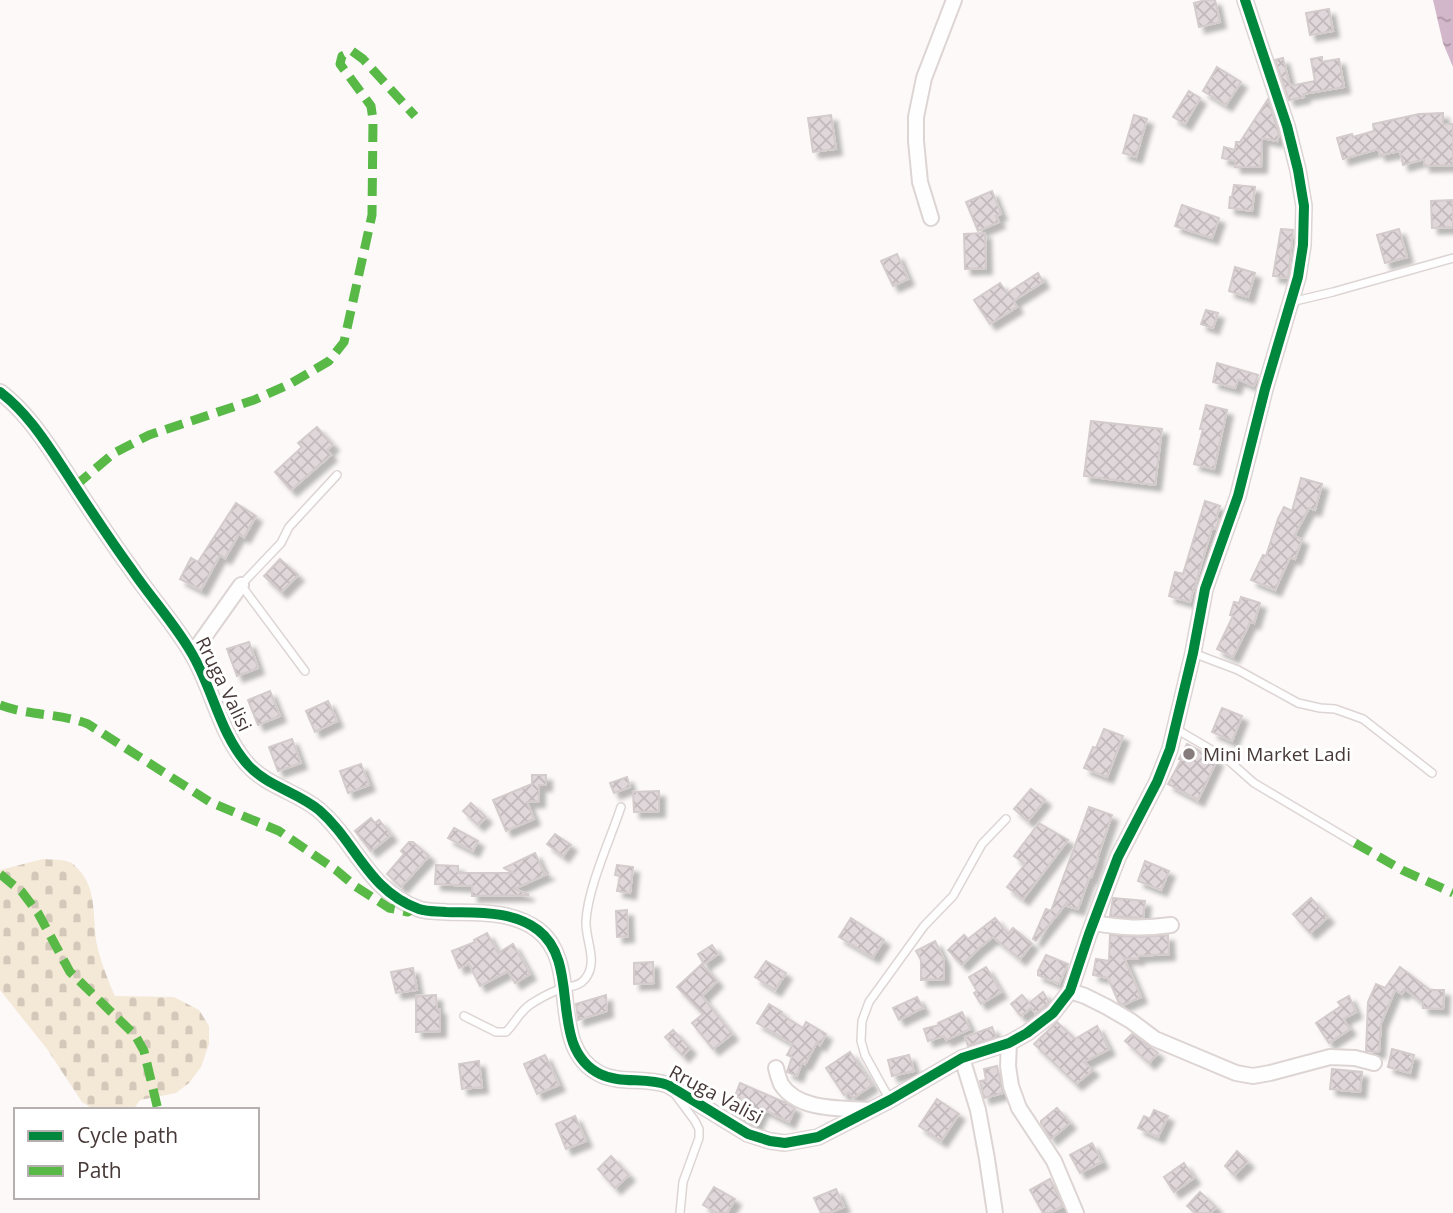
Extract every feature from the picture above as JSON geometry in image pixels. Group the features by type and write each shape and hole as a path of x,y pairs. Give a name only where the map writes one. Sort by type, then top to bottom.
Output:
{"street":[{"path":"931,218 920,182 916,117 924,78 954,0"},
{"path":"1245,0 1287,126 1298,170 1304,206 1303,245 1298,276 1265,389 1238,496 1205,589 1170,749 1157,782 1118,857 1070,991 1107,1007 1154,1039 1236,1073 1253,1076 1330,1057 1355,1058 1374,1063"},
{"name":"Rruga Valisi","path":"0,392 16,404 36,429 131,570 174,626 192,654 229,738 250,767 265,779 301,797 319,811 331,822 372,877 407,904 423,910 507,917 521,920 539,930 555,951 560,966 571,1037 579,1055 589,1068 603,1076 668,1086 748,1134 770,1141 785,1143 818,1137 890,1100 962,1058 1009,1043 1027,1033 1053,1013 1070,991"},
{"path":"192,654 241,585"},
{"path":"1094,923 1140,929 1171,925"},
{"path":"1009,1043 1008,1066 1019,1108 1054,1161 1076,1213"},
{"path":"962,1058 978,1110 995,1213"},
{"path":"776,1068 780,1083 790,1094 811,1105 869,1111"}],"lane":[{"path":"1290,302 1453,258"},
{"path":"305,671 241,585 281,543 289,527 337,475"},
{"path":"1193,653 1238,670 1298,703 1335,709 1363,719 1432,773"},
{"path":"1176,729 1227,759 1254,783 1355,843"},
{"path":"464,1016 496,1032 506,1032 520,1012 533,1003 584,981 591,967 586,922 591,896 621,807"},
{"path":"890,1100 865,1055 861,1041 862,1021 869,1002 924,926 953,896 982,844 1006,819"},
{"path":"668,1086 699,1129 699,1138 683,1182 680,1213"}],"green space":[{"path":"43,859 63,860 75,866 89,886 99,952 115,996 174,997 199,1010 209,1026 209,1044 201,1067 189,1083 176,1093 140,1100 134,1108 92,1108 82,1102 47,1049 0,990 0,870"}],"water":[{"path":"1433,0 1453,0 1453,67 1443,43"}],"building":[{"path":"1215,0 1220,22 1199,27 1194,3"},
{"path":"1329,9 1333,31 1310,35 1306,13"},
{"path":"1322,57 1322,62 1339,59 1344,87 1303,94 1304,97 1289,100 1275,60 1283,58 1290,86 1315,81 1311,59"},
{"path":"1217,67 1241,82 1226,105 1203,91"},
{"path":"1189,91 1200,98 1185,124 1173,117"},
{"path":"1268,99 1279,135 1277,141 1262,138 1261,167 1235,167 1235,161 1222,158 1224,147 1235,150 1236,142 1240,142"},
{"path":"1443,113 1443,124 1453,124 1453,165 1424,166 1424,159 1403,165 1400,151 1380,155 1378,149 1343,159 1337,138 1374,131 1373,124 1419,114"},
{"path":"831,115 836,149 813,152 808,118"},
{"path":"1134,115 1147,119 1136,157 1123,153"},
{"path":"1234,185 1255,187 1252,211 1229,208"},
{"path":"992,191 1001,214 996,216 999,222 978,231 966,202"},
{"path":"1453,200 1453,227 1432,228 1431,201"},
{"path":"1182,205 1219,218 1212,238 1175,226"},
{"path":"1281,229 1293,230 1288,278 1273,276"},
{"path":"1399,229 1407,257 1385,263 1377,235"},
{"path":"985,233 986,268 965,269 964,234"},
{"path":"897,254 908,279 893,286 881,261"},
{"path":"1235,267 1255,273 1248,297 1229,291"},
{"path":"1038,273 1043,282 1013,301 1017,307 990,324 974,300 1000,283 1007,293"},
{"path":"1206,310 1218,313 1213,328 1201,324"},
{"path":"1217,363 1258,375 1254,386 1238,379 1235,388 1213,382"},
{"path":"1206,405 1227,410 1214,469 1194,464"},
{"path":"1091,421 1162,429 1155,485 1084,476"},
{"path":"317,427 333,445 327,450 331,455 291,490 275,472 302,447 298,443"},
{"path":"1301,478 1322,484 1315,510 1309,508 1294,536 1302,539 1295,559 1290,557 1275,590 1251,580 1263,555 1266,556 1284,507 1292,511"},
{"path":"1205,501 1220,506 1216,518 1219,519 1216,529 1212,528 1190,602 1169,596 1175,572 1183,574"},
{"path":"236,503 256,516 244,537 239,534 225,558 220,555 201,590 180,579 191,558 198,562"},
{"path":"280,559 298,575 281,592 264,576"},
{"path":"1241,597 1260,603 1254,623 1250,622 1233,657 1217,649 1233,616 1230,615 1234,602 1239,603"},
{"path":"249,642 258,668 237,676 227,649"},
{"path":"270,691 280,716 258,725 248,700"},
{"path":"328,701 337,721 315,732 306,711"},
{"path":"1222,708 1242,716 1232,741 1212,732"},
{"path":"1104,729 1123,736 1107,777 1084,768"},
{"path":"292,739 301,763 278,771 269,747"},
{"path":"1187,744 1217,760 1198,800 1168,784"},
{"path":"361,764 369,785 348,793 340,771"},
{"path":"532,775 546,775 546,785 539,785 539,801 527,802 534,819 506,831 493,800 532,784"},
{"path":"627,777 630,787 614,793 610,783"},
{"path":"1031,789 1045,800 1028,821 1014,809"},
{"path":"659,791 659,811 634,812 633,792"},
{"path":"471,803 486,817 478,825 463,811"},
{"path":"1089,807 1112,815 1091,878 1078,909 1067,906 1068,901 1036,941 1033,939 1046,909 1051,911"},
{"path":"371,818 375,823 379,820 391,835 371,851 355,831"},
{"path":"1039,823 1068,840 1023,899 1007,887 1025,864 1014,856"},
{"path":"454,828 478,841 473,851 448,838"},
{"path":"555,834 571,845 563,856 547,844"},
{"path":"409,842 413,842 429,856 401,887 387,874 404,854 401,851"},
{"path":"535,853 544,873 549,873 514,889 528,895 472,896 472,886 435,884 436,865 458,866 458,873 513,873 504,868"},
{"path":"1145,861 1169,871 1161,890 1138,881"},
{"path":"617,865 633,867 630,893 617,891 620,876 615,875"},
{"path":"1113,898 1145,901 1143,918 1110,916"},
{"path":"1311,898 1328,917 1310,933 1293,914"},
{"path":"627,910 628,936 617,937 616,911"},
{"path":"851,918 884,940 873,957 839,937"},
{"path":"995,918 1008,934 1013,928 1032,944 1020,959 993,937 962,965 948,950 964,935 968,939"},
{"path":"487,933 498,953 513,944 530,974 515,983 508,971 480,986 469,964 459,968 452,951 475,942 474,940"},
{"path":"1110,935 1168,935 1169,954 1138,956 1138,959 1124,958 1141,997 1123,1005 1119,1003 1108,978 1093,975 1096,959 1109,961"},
{"path":"935,941 944,960 944,979 921,980 921,960 916,951"},
{"path":"712,945 718,954 704,964 698,954"},
{"path":"1046,955 1068,964 1059,984 1038,975"},
{"path":"766,961 786,973 775,990 755,977"},
{"path":"653,962 654,983 634,984 634,963"},
{"path":"702,964 717,981 702,996 732,1034 713,1049 692,1023 703,1014 677,987"},
{"path":"986,967 1001,992 981,1004 969,977"},
{"path":"1400,967 1430,990 1444,990 1443,1009 1423,1008 1423,1003 1405,989 1402,994 1395,990 1381,1023 1379,1052 1366,1051 1368,1002 1376,984 1385,988"},
{"path":"413,968 417,990 396,993 391,972"},
{"path":"1043,992 1049,1002 1036,1014 1031,1008 1021,1016 1011,1004 1022,995 1029,1003"},
{"path":"436,995 437,1009 440,1009 440,1031 416,1032 416,996"},
{"path":"606,995 607,1011 578,1020 576,1004"},
{"path":"1349,996 1356,1012 1343,1019 1350,1029 1329,1043 1316,1023 1341,1006 1338,1002"},
{"path":"917,997 923,1008 899,1020 893,1008"},
{"path":"769,1004 803,1028 806,1022 826,1034 820,1045 817,1042 805,1064 802,1062 797,1076 787,1072 792,1057 787,1055 793,1044 757,1023"},
{"path":"962,1012 970,1029 946,1040 944,1036 928,1041 924,1029 939,1025 938,1023"},
{"path":"1057,1022 1075,1039 1097,1026 1109,1049 1084,1062 1093,1070 1076,1084 1034,1044"},
{"path":"992,1027 996,1037 968,1046 965,1037"},
{"path":"673,1030 690,1048 683,1056 665,1037"},
{"path":"1132,1034 1158,1053 1149,1063 1125,1041"},
{"path":"1392,1049 1414,1055 1410,1073 1388,1067"},
{"path":"850,1052 872,1085 853,1098 849,1092 844,1095 826,1068"},
{"path":"545,1055 559,1085 537,1094 524,1064"},
{"path":"909,1055 914,1071 892,1076 888,1060"},
{"path":"479,1061 482,1087 462,1089 459,1064"},
{"path":"997,1066 1003,1093 984,1098 980,1081 986,1080 984,1069"},
{"path":"1332,1069 1362,1072 1360,1092 1330,1089"},
{"path":"740,1083 795,1108 789,1122 763,1109 755,1126 733,1114 740,1098 735,1096"},
{"path":"937,1099 959,1114 941,1141 919,1126"},
{"path":"1057,1108 1070,1123 1051,1139 1041,1121"},
{"path":"1154,1110 1168,1116 1158,1137 1138,1128 1144,1116 1150,1119"},
{"path":"575,1116 586,1141 566,1149 556,1124"},
{"path":"1092,1143 1102,1162 1080,1173 1070,1155"},
{"path":"1237,1151 1248,1162 1234,1175 1225,1166"},
{"path":"611,1156 629,1175 615,1188 598,1169"},
{"path":"1184,1163 1194,1178 1174,1192 1164,1177"},
{"path":"1050,1179 1063,1206 1050,1213 1043,1213 1030,1190"},
{"path":"714,1187 735,1199 727,1213 717,1213 703,1205"},
{"path":"836,1189 844,1207 821,1213 814,1198"},
{"path":"1200,1192 1216,1207 1211,1213 1195,1213 1187,1206"}],"marked path":[{"path":"75,486 114,453 149,435 254,400 290,384 329,361 344,342 372,215 371,106 340,64 342,56 352,51 363,59 415,116"},
{"path":"0,705 88,724 210,802 279,831 389,908 408,912 412,909"},
{"path":"1355,843 1402,870 1453,893"},
{"path":"0,874 22,892 38,913 70,972 135,1035 144,1051 158,1108"}],"cycle path":[{"path":"0,392 41,435 114,544 184,641 199,666 230,739 248,765 273,784 319,810 375,878 402,901 426,911 505,916 538,930 551,945 559,963 574,1045 584,1061 600,1074 616,1079 668,1085 748,1134 770,1141 785,1143 818,1137 890,1100 962,1058 1009,1043 1053,1013 1070,991 1118,857 1157,782 1170,749 1205,589 1238,496 1265,389 1298,277 1303,245 1304,206 1298,170 1287,126 1245,0"}],"place":[{"name":"Mini Market Ladi","path":"1189,754"}]}
